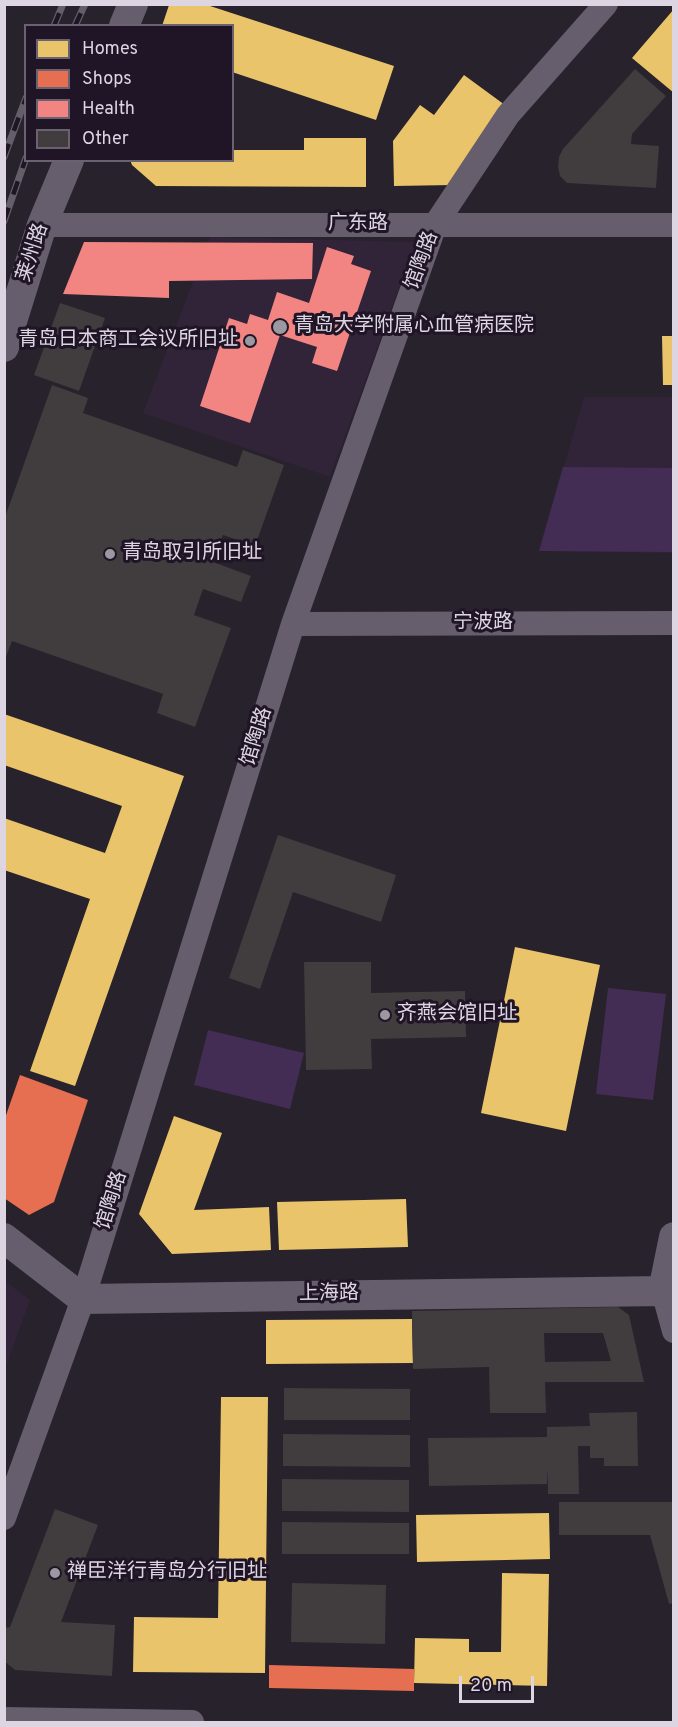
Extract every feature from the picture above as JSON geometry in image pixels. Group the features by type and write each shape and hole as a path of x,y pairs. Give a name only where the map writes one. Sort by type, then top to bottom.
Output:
{"street":[{"path":"125,24 132,4"},
{"name":"馆陶路","path":"4,1518 83,1299 293,624 435,225 508,115 606,4"},
{"name":"莱州路","path":"4,347 42,225 68,162"},
{"name":"广东路","path":"42,225 674,225"},
{"name":"宁波路","path":"293,624 674,623"},
{"path":"674,1237 668,1293 674,1331"},
{"path":"4,1238 83,1299"},
{"name":"上海路","path":"83,1299 668,1293"},
{"path":"4,1719 192,1722"}],"shaded area":[{"name":"青岛大学附属心血管病医院","path":"210,237 416,242 330,477 143,413"},
{"path":"584,397 673,397 673,553 539,551"},
{"path":"563,467 673,468 673,552 539,551"},
{"path":"608,988 666,994 653,1100 596,1094"},
{"path":"208,1030 304,1053 290,1109 194,1085"},
{"path":"5,1281 30,1300 5,1369"}],"building: Homes":[{"path":"169,5 207,5 394,66 376,120 234,73 234,24 163,24"},
{"path":"674,9 674,93 632,58"},
{"path":"464,75 509,108 453,185 394,186 393,141 420,105 434,115"},
{"path":"304,138 366,138 366,187 156,186 131,162 234,162 234,150 304,150"},
{"path":"662,336 674,336 674,385 663,385"},
{"path":"4,714 184,776 75,1086 30,1071 90,899 4,870 4,818 105,853 122,806 4,765"},
{"path":"515,947 600,965 566,1131 481,1113"},
{"path":"174,1116 222,1133 194,1210 269,1207 271,1250 172,1254 139,1214"},
{"path":"406,1199 408,1247 279,1250 277,1202"},
{"path":"412,1319 413,1363 266,1364 266,1320"},
{"path":"221,1397 268,1397 265,1673 133,1672 134,1617 218,1618"},
{"path":"549,1513 550,1559 417,1562 416,1515"},
{"path":"502,1573 549,1574 547,1686 414,1683 415,1638 469,1639 469,1652 501,1652"}],"building: Shops":[{"path":"20,1075 88,1100 54,1202 29,1215 4,1198 4,1121"},
{"path":"269,1665 414,1669 414,1691 269,1688"}],"building: Health":[{"path":"84,242 313,243 312,279 169,281 169,298 63,294"},
{"name":"青岛日本商工会议所旧址","path":"327,247 354,256 351,264 371,271 337,371 312,363 317,347 280,335 250,423 200,406 229,318 247,324 250,314 268,320 277,292 309,303"}],"building: Other":[{"path":"635,69 666,96 632,134 631,144 659,146 656,188 567,183 560,176 558,167 563,149"},
{"path":"60,303 105,318 79,391 34,375"},
{"name":"青岛取引所旧址","path":"52,385 88,398 83,413 237,467 243,450 284,465 255,546 223,535 213,562 251,576 241,602 203,589 194,615 231,628 195,727 157,713 163,694 12,641 4,662 4,520"},
{"path":"278,835 396,875 381,922 293,892 260,989 229,978"},
{"name":"齐燕会馆旧址","path":"304,962 371,962 371,993 465,991 466,1037 371,1039 372,1069 306,1070"},
{"path":"618,1307 629,1315 644,1382 545,1382 546,1413 490,1413 489,1367 413,1369 412,1311","holes":["544,1333 603,1333 611,1361 545,1362"]},
{"path":"284,1388 410,1389 410,1420 284,1420"},
{"path":"637,1412 638,1466 604,1466 604,1458 590,1458 590,1446 578,1446 579,1494 548,1494 548,1470 547,1484 429,1486 428,1438 547,1437 547,1427 590,1426 589,1413"},
{"path":"283,1434 410,1435 410,1467 283,1466"},
{"path":"282,1479 409,1480 409,1512 282,1511"},
{"path":"559,1502 674,1502 674,1603 669,1604 650,1535 559,1535"},
{"name":"禅臣洋行青岛分行旧址","path":"55,1509 98,1525 61,1622 115,1625 112,1676 15,1670 4,1661 4,1628 10,1627"},
{"path":"282,1522 409,1523 409,1554 282,1554"},
{"path":"292,1583 386,1585 385,1644 291,1642"}],"railway":[{"path":"55,24 63,4"},
{"path":"76,24 85,4"},
{"path":"4,157 24,103"},
{"path":"4,221 25,162"}],"place":[{"name":"青岛大学附属心血管病医院","path":"280,327"},
{"name":"青岛日本商工会议所旧址","path":"250,341"},
{"name":"青岛取引所旧址","path":"110,554"},
{"name":"齐燕会馆旧址","path":"385,1015"},
{"name":"禅臣洋行青岛分行旧址","path":"55,1573"}]}
